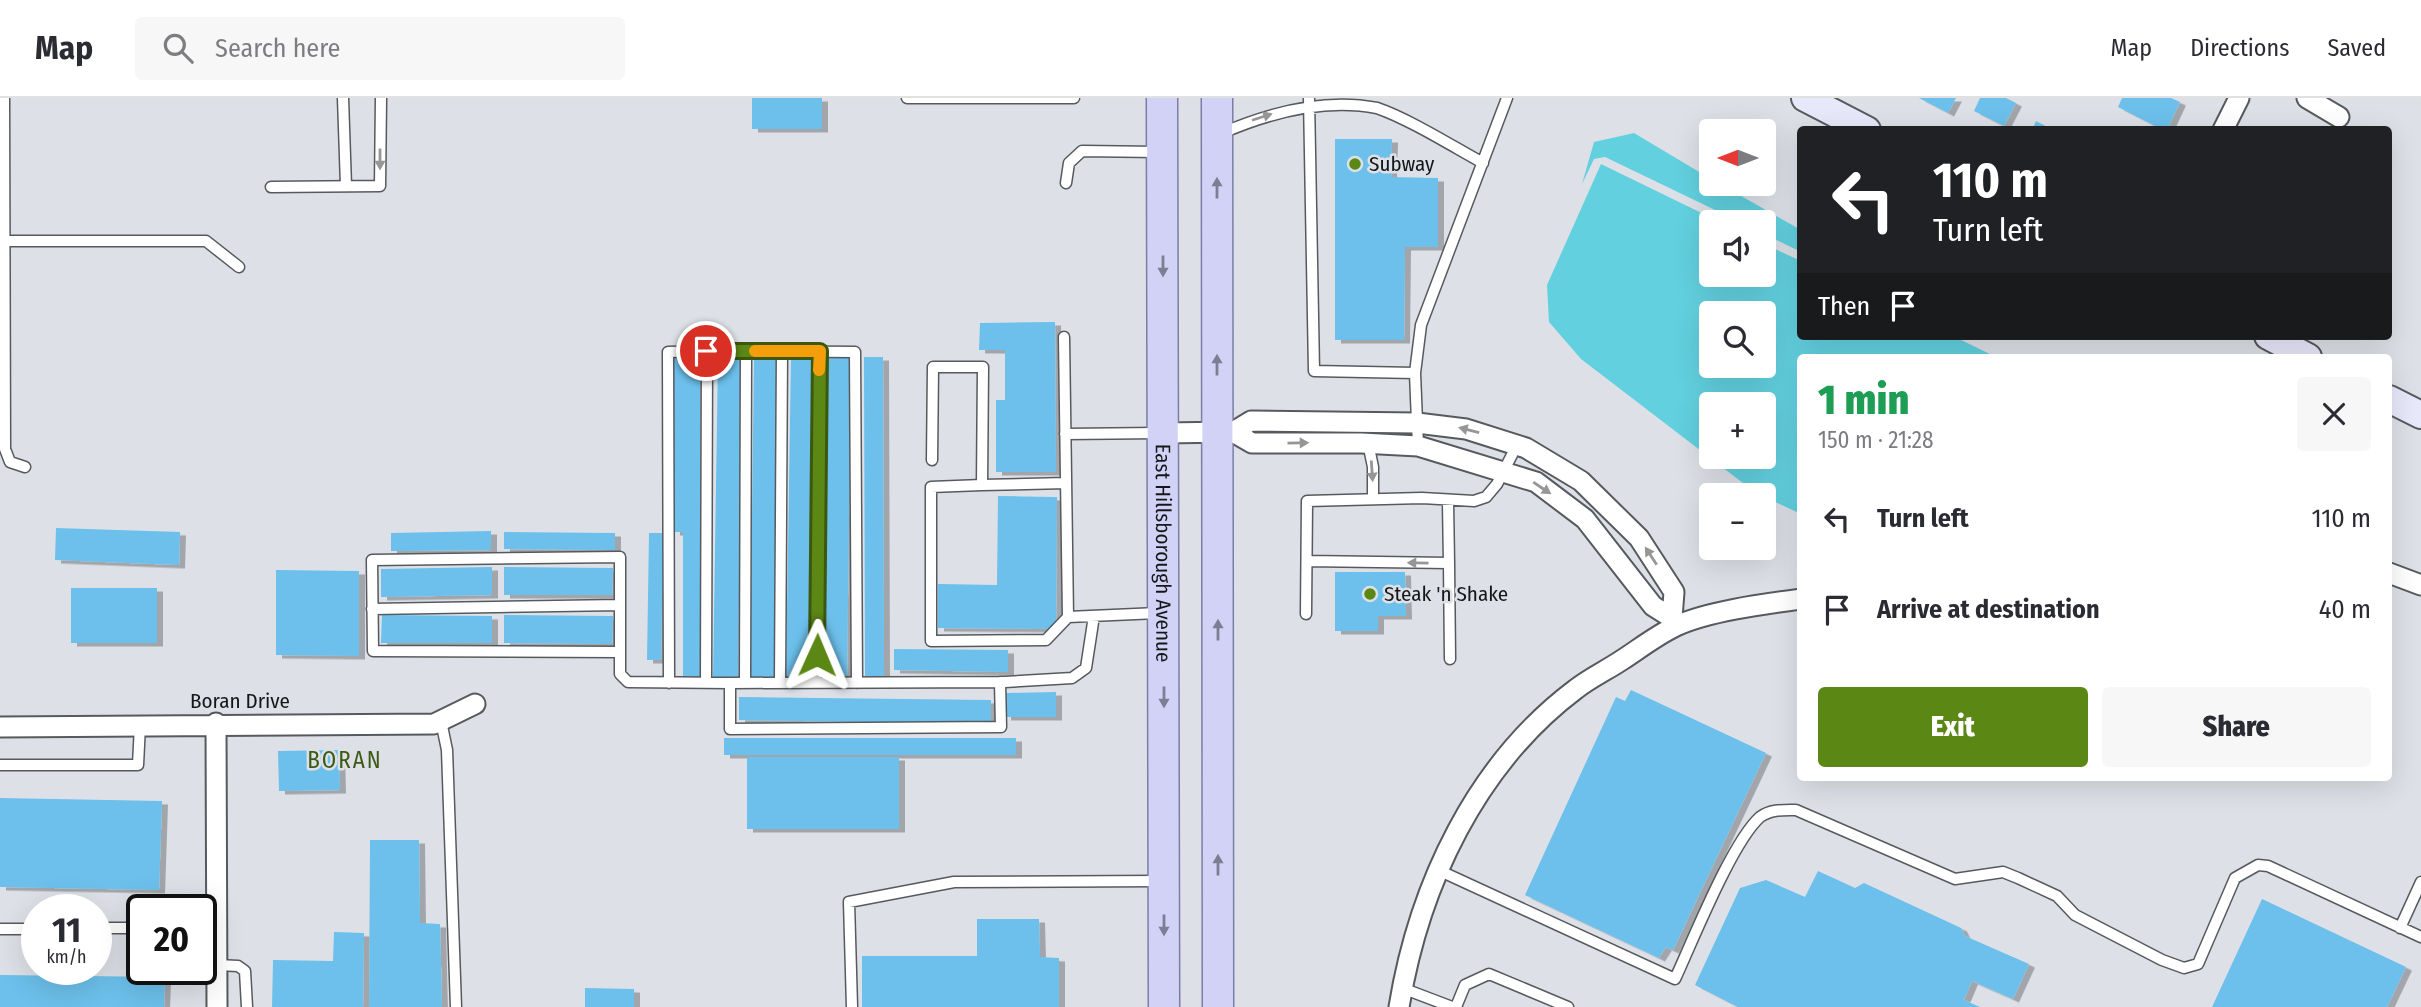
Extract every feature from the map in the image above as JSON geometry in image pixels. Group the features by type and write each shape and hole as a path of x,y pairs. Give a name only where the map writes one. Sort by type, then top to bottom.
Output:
{"main road":[{"name":"East Hillsborough Avenue","path":"1162,98 1164,1007"},
{"path":"1217,98 1225,433 1218,1007"}],"street":[{"path":"1805,98 1859,126"},
{"path":"2225,126 2239,98"},
{"path":"2306,98 2339,117"},
{"path":"2276,340 2302,354"},
{"path":"2392,400 2421,415"},
{"path":"1225,433 1251,421 1417,423 1466,429 1517,445 1581,481 1639,538 1674,592 1674,622"},
{"path":"1163,433 1225,433 1252,443 1418,446 1536,482 1585,519 1653,606 1674,622"},
{"path":"2392,574 2421,585"},
{"path":"1400,997 1413,938 1438,870 1488,779 1529,731 1576,689 1674,622 1797,600"},
{"name":"Boran Drive","path":"0,727 216,723 434,724 475,704"},
{"path":"216,723 217,894"},
{"path":"215,985 217,1007"}],"lane":[{"path":"4,98 5,449 10,463 25,467"},
{"path":"343,98 346,186"},
{"path":"271,187 380,186 381,98"},
{"path":"907,98 1074,98"},
{"path":"1418,446 1415,373 1421,325 1507,98"},
{"path":"1217,136 1258,117 1309,101 1332,101 1377,108 1483,163"},
{"path":"1309,101 1314,370 1415,373"},
{"path":"1066,183 1069,163 1082,151 1162,152"},
{"path":"5,241 206,241 239,267"},
{"path":"1064,337 1068,617"},
{"path":"706,351 706,683"},
{"path":"745,683 746,351"},
{"path":"780,683 782,351"},
{"path":"816,683 820,351"},
{"path":"669,683 668,352 820,351 855,352 857,683"},
{"path":"932,460 933,368 983,367 982,485"},
{"path":"1065,434 1163,433"},
{"path":"1368,443 1373,467 1373,499"},
{"path":"1306,614 1307,501 1422,498 1448,502 1474,501 1486,496 1506,471 1517,445"},
{"path":"1066,483 931,487 931,641 1046,640 1068,617 1164,613"},
{"path":"1448,502 1450,659"},
{"path":"620,652 373,651 372,560 620,557 620,605 620,652 620,674 628,682 1000,682 1072,678 1086,668 1094,616"},
{"path":"1307,561 1449,563"},
{"path":"372,608 620,605"},
{"path":"730,683 730,729 744,729 1001,727 1000,682"},
{"path":"441,721 447,750 456,1007"},
{"path":"0,765 138,765 140,724"},
{"path":"1438,870 1675,979 1743,836 1762,816 1779,809 1796,810 1955,880 2003,873 2018,878 2057,896 2075,915 2162,960 2184,968 2198,964 2235,878 2258,865 2268,866 2421,937"},
{"path":"852,1007 849,902 954,882 1164,881"},
{"path":"2400,928 2421,882"},
{"path":"0,929 21,929"},
{"path":"217,957 245,971 247,1007"},
{"path":"1400,997 1454,1007 1465,985 1489,974 1568,1007"}],"water":[{"path":"1634,133 1699,172 1699,196 1741,196 1766,210 1715,210 1605,157 1594,159 1582,184 1594,142"},
{"path":"1601,164 1699,212 1699,287 1776,287 1776,250 1797,259 1797,340 1961,340 1990,354 1797,354 1797,512 1776,502 1776,483 1743,483 1725,469 1776,469 1776,392 1699,392 1699,449 1581,359 1549,322 1547,285"},
{"path":"1776,216 1797,228 1797,250 1776,240"}],"building":[{"path":"752,98 822,98 822,129 752,129"},
{"path":"1919,98 1956,98 1948,113"},
{"path":"1980,98 2006,98 2016,103 2004,126 1974,111"},
{"path":"2122,98 2171,98 2180,102 2169,126 2155,126 2118,107"},
{"path":"1335,139 1392,139 1391,177 1438,178 1438,247 1405,247 1404,340 1335,340"},
{"path":"1055,322 1056,472 996,472 996,400 1005,400 1005,350 979,350 980,323"},
{"path":"673,357 700,357 702,681 683,681 683,532 674,532"},
{"path":"718,357 742,357 738,679 713,679"},
{"path":"754,357 779,357 774,679 750,679"},
{"path":"791,357 815,357 811,679 786,679"},
{"path":"826,357 851,357 847,679 822,679"},
{"path":"864,357 883,357 884,679 865,679"},
{"path":"998,496 1057,497 1056,629 938,628 938,584 997,585"},
{"path":"56,528 180,532 179,565 55,560"},
{"path":"491,531 491,550 391,551 391,533"},
{"path":"504,532 615,533 615,550 504,549"},
{"path":"649,533 663,533 661,660 647,660"},
{"path":"492,567 492,595 381,597 381,569"},
{"path":"504,567 613,568 612,595 504,595"},
{"path":"276,570 359,571 359,656 276,655"},
{"name":"Steak 'n Shake","path":"1335,572 1405,572 1406,616 1378,616 1378,631 1335,631"},
{"path":"71,588 157,588 157,643 71,643"},
{"path":"382,615 492,616 492,643 381,643"},
{"path":"504,615 613,616 612,644 504,643"},
{"path":"894,649 1008,650 1008,672 894,670"},
{"path":"1631,690 1766,753 1673,950 1666,947 1659,958 1525,895 1616,697 1625,701"},
{"path":"1056,692 1056,717 1005,717 1005,693"},
{"path":"739,697 991,700 991,724 739,720"},
{"path":"724,738 1016,738 1016,755 724,755"},
{"path":"339,750 340,790 279,791 278,751"},
{"path":"747,757 899,757 899,829 747,829"},
{"path":"0,798 162,801 159,890 0,887"},
{"path":"370,840 419,840 420,923 440,924 442,1007 369,1007"},
{"path":"1818,871 1855,888 1864,883 1961,928 1965,936 2029,964 2013,999 1972,981 1964,1000 1980,1007 1738,1007 1695,985 1740,888 1766,880 1805,897"},
{"path":"2262,899 2406,967 2387,1007 2212,1007"},
{"path":"977,919 1039,919 1040,957 1059,958 1059,1007 862,1007 862,956 977,956"},
{"path":"334,932 364,933 363,1007 272,1007 273,960 333,961"},
{"path":"0,975 21,975 21,985 112,985 112,976 126,977 126,985 165,985 164,1007 0,1007"},
{"path":"585,988 634,989 634,1007 585,1007"}],"slow traffic":[{"path":"755,351 820,351 819,370"}],"place":[{"name":"Subway","path":"1355,164"},
{"name":"Steak 'n Shake","path":"1370,594"}],"district":[{"name":"BORAN","path":"345,760"}],"route":[{"path":"706,351 820,351 817,655"}]}
